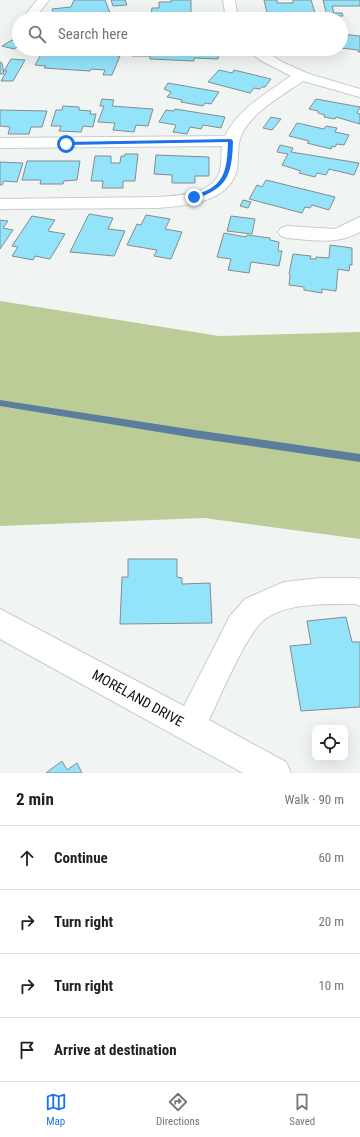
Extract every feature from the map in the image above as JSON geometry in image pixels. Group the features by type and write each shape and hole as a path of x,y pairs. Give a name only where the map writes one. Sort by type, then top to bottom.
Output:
{"street":[{"path":"34,12 43,0"},
{"path":"229,0 231,12"},
{"path":"263,56 302,75 360,93"},
{"path":"0,204 145,203 200,195 216,187 223,180 230,164 231,141 241,123 253,111 302,75"},
{"path":"0,143 231,141"},
{"path":"287,232 340,234 352,230 360,223"},
{"path":"190,726 240,626 255,609 284,596 320,591 356,591 360,593"},
{"name":"MORELAND DRIVE","path":"0,623 275,773"}],"green space":[{"path":"0,301 219,336 360,332 360,539 204,518 0,526"}],"building":[{"path":"74,0 105,0 110,12 53,12 52,9 71,7"},
{"path":"111,0 125,0 127,5 113,6"},
{"path":"171,0 191,0 191,12 151,12 152,8 159,8 159,2 171,2"},
{"path":"264,0 277,0 277,3 293,3 293,0 311,0 315,12 267,12"},
{"path":"323,0 360,0 360,6 332,6 334,12 326,12"},
{"path":"348,35 360,36 360,52 358,52 358,50 348,49"},
{"path":"12,40 12,48 2,46"},
{"path":"40,56 120,56 112,75 103,75 105,70 91,69 90,71 44,68 46,66 35,65"},
{"path":"150,56 218,56 218,59 194,58 194,61 150,59"},
{"path":"11,59 25,60 13,81 1,81 7,71 4,71"},
{"path":"0,62 2,63 4,74 0,74"},
{"path":"219,70 232,73 234,70 271,79 265,87 260,89 254,88 250,93 208,82"},
{"path":"168,83 219,92 211,104 205,103 203,106 181,102 182,100 167,97 171,92 164,89"},
{"path":"102,99 114,100 112,106 153,109 148,126 136,125 134,132 113,130 115,123 98,122 104,106 100,106"},
{"path":"316,99 360,107 357,113 360,114 360,124 336,117 335,119 324,117 325,115 318,113 318,111 309,109"},
{"path":"63,106 79,107 79,110 91,111 90,114 96,114 93,127 83,126 81,132 59,131 61,126 51,126 56,110 62,110"},
{"path":"175,109 225,117 221,128 203,125 201,129 190,127 187,134 173,132 176,125 159,122 166,110 174,111"},
{"path":"0,110 47,111 42,127 31,127 29,134 8,134 10,127 0,126"},
{"path":"271,117 281,119 272,130 263,128"},
{"path":"297,123 324,129 326,126 337,128 335,132 349,135 344,145 337,144 335,147 332,146 331,149 307,143 309,141 289,136"},
{"path":"280,145 293,148 291,152 359,163 354,175 329,169 326,175 317,173 315,177 299,173 301,171 282,165 288,154 277,152"},
{"path":"125,154 138,154 135,181 123,181 123,188 102,188 103,181 91,181 95,156 111,156 111,163 120,163 121,156 125,156"},
{"path":"156,155 209,157 209,176 195,176 195,183 172,183 172,175 154,174"},
{"path":"27,161 80,161 77,180 64,181 63,184 40,184 41,180 22,180"},
{"path":"0,162 23,163 17,182 4,181 2,185 0,185"},
{"path":"266,180 335,197 329,210 312,205 310,208 305,207 302,213 249,199 257,185 262,187"},
{"path":"243,200 251,202 248,208 240,206"},
{"path":"89,214 113,218 108,229 125,231 114,256 70,252"},
{"path":"146,215 170,219 165,229 182,232 171,259 154,256 157,250 127,245 137,224 141,225"},
{"path":"32,216 55,220 48,231 65,234 50,259 35,256 33,260 12,256 18,247 12,246"},
{"path":"231,216 255,219 252,234 227,231"},
{"path":"0,220 8,221 3,228 13,230 0,249"},
{"path":"224,233 246,237 247,235 270,238 270,240 279,242 278,251 282,251 279,266 251,262 249,273 228,270 231,259 217,257"},
{"path":"330,245 352,248 352,265 350,264 349,271 338,269 336,291 322,289 322,293 304,290 304,287 289,285 289,274 293,254 311,256 310,259 316,259 316,257 329,258"},
{"path":"128,559 177,559 177,577 182,578 182,584 210,583 212,623 120,624 122,577 128,577"},
{"path":"346,617 352,642 360,642 360,707 301,711 290,646 311,644 307,621"},
{"path":"62,761 67,770 77,763 82,773 46,773"}],"waterway":[{"path":"0,403 360,458"}],"route":[{"path":"66,144 231,141 230,164 223,180 207,193 194,197"}]}
